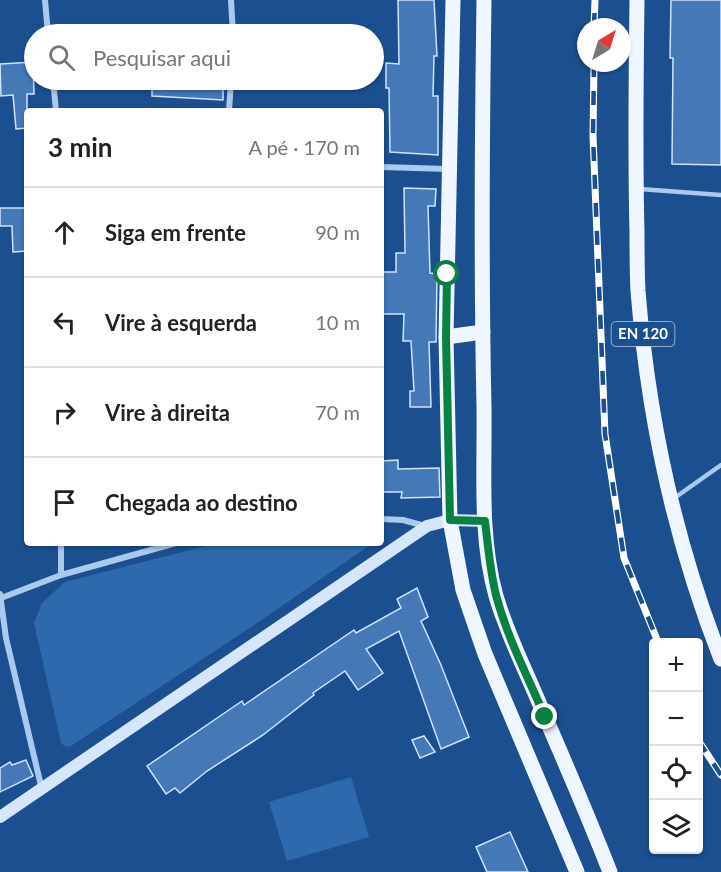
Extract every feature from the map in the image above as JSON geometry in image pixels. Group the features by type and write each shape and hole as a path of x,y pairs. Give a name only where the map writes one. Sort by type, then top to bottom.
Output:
{"main road":[{"path":"453,0 446,337 450,520 463,590 484,654 577,872"},
{"path":"484,0 482,167 485,521 492,577 496,596 507,625 610,872"},
{"name":"EN 120","path":"637,0 638,291 650,386 671,500 702,605 721,659"},
{"path":"446,337 483,332"}],"street":[{"path":"45,0 47,24"},
{"path":"231,0 232,24"},
{"path":"54,90 56,108"},
{"path":"229,108 230,90"},
{"path":"384,167 448,169"},
{"path":"384,519 403,520 427,526"},
{"path":"0,817 427,526 450,520 485,521"},
{"path":"61,546 62,575"},
{"path":"42,790 3,639 1,596 62,575 165,546"}],"lane":[{"path":"636,189 721,195"},
{"path":"671,500 721,465"}],"shaded area":[{"path":"205,546 369,546 263,619 71,746 66,747 61,743 34,623 42,603 65,582"},
{"path":"351,777 369,837 287,861 269,802"}],"building":[{"path":"398,0 434,0 437,56 434,56 433,96 438,96 438,155 390,152 389,88 386,88 386,63 399,64"},
{"path":"671,0 721,0 721,165 672,164"},
{"path":"24,63 24,90 34,90 34,94 27,94 24,128 16,129 13,95 1,96 0,64"},
{"path":"152,90 223,90 223,100 152,96"},
{"path":"404,188 436,189 435,206 428,206 430,273 437,274 436,342 429,342 431,407 410,407 410,391 414,391 411,341 403,341 404,314 384,314 384,272 396,272 396,253 405,253"},
{"path":"0,208 24,208 24,251 13,252 12,226 0,226"},
{"path":"398,460 398,469 439,468 440,497 401,498 402,492 384,492 384,461"},
{"path":"417,588 428,617 421,621 469,737 441,749 399,631 366,649 383,673 358,690 345,671 313,693 314,695 263,735 207,771 180,793 175,788 166,794 147,766 242,701 244,705 354,630 356,633 401,608 397,599"},
{"path":"424,736 435,752 420,758 412,740"},
{"path":"26,760 33,776 0,792 0,768 10,762 12,765"},
{"path":"510,832 528,872 487,872 476,847"}],"railway":[{"path":"594,18 595,0"},
{"path":"594,72 593,136 605,434 624,558 656,638"},
{"path":"702,746 721,775"}],"route":[{"path":"447,274 450,520 485,521 490,568 496,596 545,717"}]}
